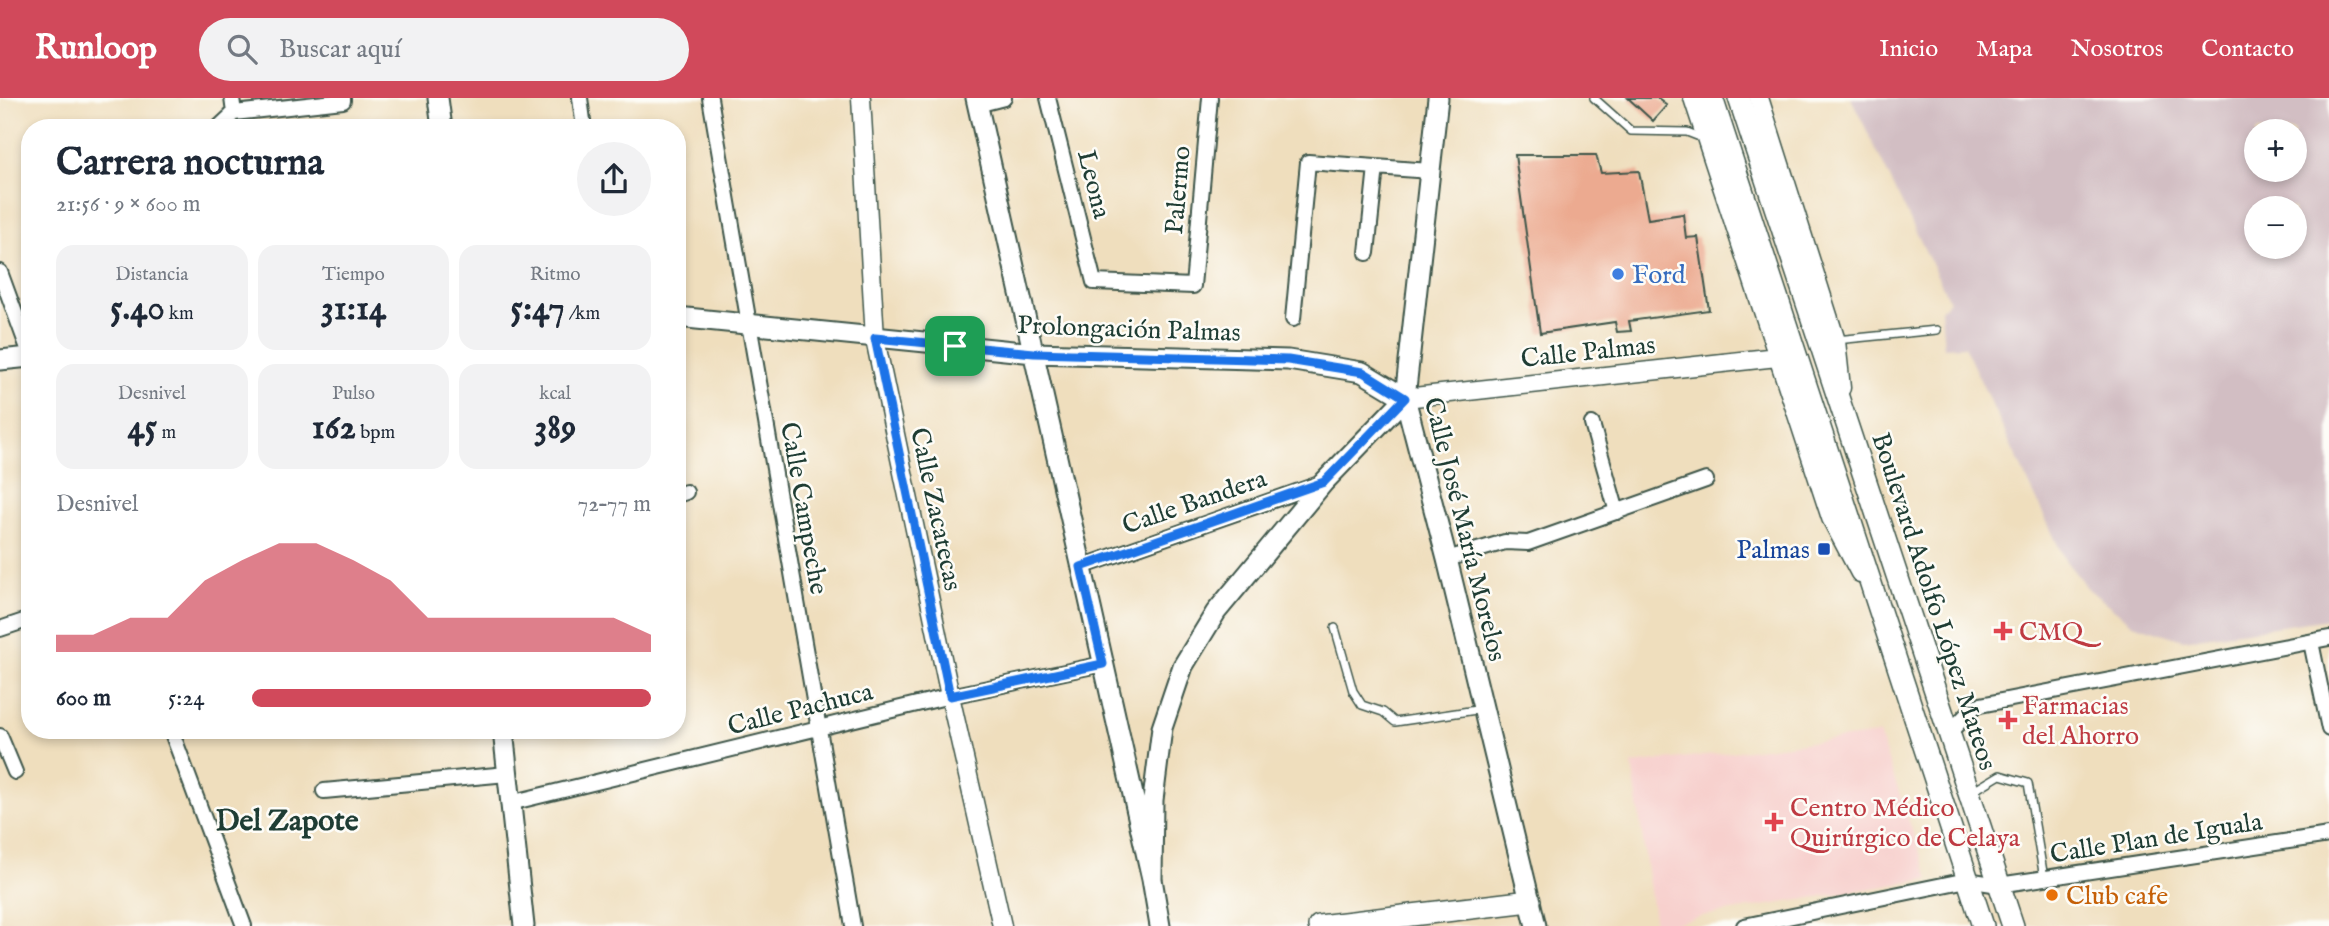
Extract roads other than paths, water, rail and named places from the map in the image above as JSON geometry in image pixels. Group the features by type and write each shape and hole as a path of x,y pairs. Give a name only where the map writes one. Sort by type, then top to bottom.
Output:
{"main road":[{"path":"438,98 441,119"},
{"name":"Calle José María Morelos","path":"1438,98 1405,398 1536,926"},
{"path":"1712,98 1983,926"},
{"name":"Boulevard Adolfo López Mateos","path":"1739,98 2012,926"},
{"path":"977,101 1152,879 1160,926"},
{"name":"Prolongación Palmas","path":"686,318 1034,353 1288,360 1363,372 1405,398"},
{"path":"0,360 21,356"},
{"path":"1152,879 1153,800 1162,728 1183,666 1216,612 1324,482 1405,398"},
{"path":"504,739 524,926"},
{"path":"1319,926 1530,901"}],"street":[{"path":"233,105 343,101 343,98"},
{"path":"580,98 583,119"},
{"name":"Calle Campeche","path":"710,98 853,926"},
{"name":"Calle Zacatecas","path":"861,98 875,338 950,696 1002,926"},
{"path":"977,101 1004,98"},
{"name":"Leona","path":"1048,98 1094,282 1193,286"},
{"name":"Palermo","path":"1193,286 1210,98"},
{"path":"1693,98 1831,518 1875,601"},
{"name":"Boulevard Adolfo López Mateos","path":"1759,98 1836,341 1843,413"},
{"path":"1293,319 1308,162 1430,171"},
{"path":"1367,253 1376,167"},
{"path":"0,272 21,330"},
{"name":"Calle Palmas","path":"1405,398 1777,357"},
{"path":"1592,424 1617,512"},
{"path":"1447,559 1506,541 1528,543 1706,480"},
{"name":"Calle Bandera","path":"1081,567 1324,482"},
{"path":"0,629 21,622"},
{"path":"1948,734 1975,706 2329,638"},
{"path":"2311,642 2329,729"},
{"name":"Calle Pachuca","path":"510,803 950,696 1103,664"},
{"path":"0,736 15,772"},
{"path":"174,739 244,926"},
{"path":"324,791 507,774"},
{"name":"Calle Plan de Iguala","path":"1744,926 1967,880 1999,885 2329,835"}],"lane":[{"path":"1594,98 1631,131 1687,132 1706,140"},
{"path":"1836,341 1937,330"},
{"path":"1335,628 1353,691 1362,705 1383,712 1395,722 1483,709"},
{"path":"1969,794 2000,775 2028,783 2045,879"}],"place":[{"name":"Ford","path":"1618,274"},
{"name":"Palmas","path":"1824,549"},
{"name":"CMQ","path":"2003,631"},
{"name":"Farmacias del Ahorro","path":"2008,720"},
{"name":"Centro Médico Quirúrgico de Celaya","path":"1774,822"},
{"name":"Club cafe","path":"2052,895"}],"district":[{"name":"Del Zapote","path":"287,820"}]}
